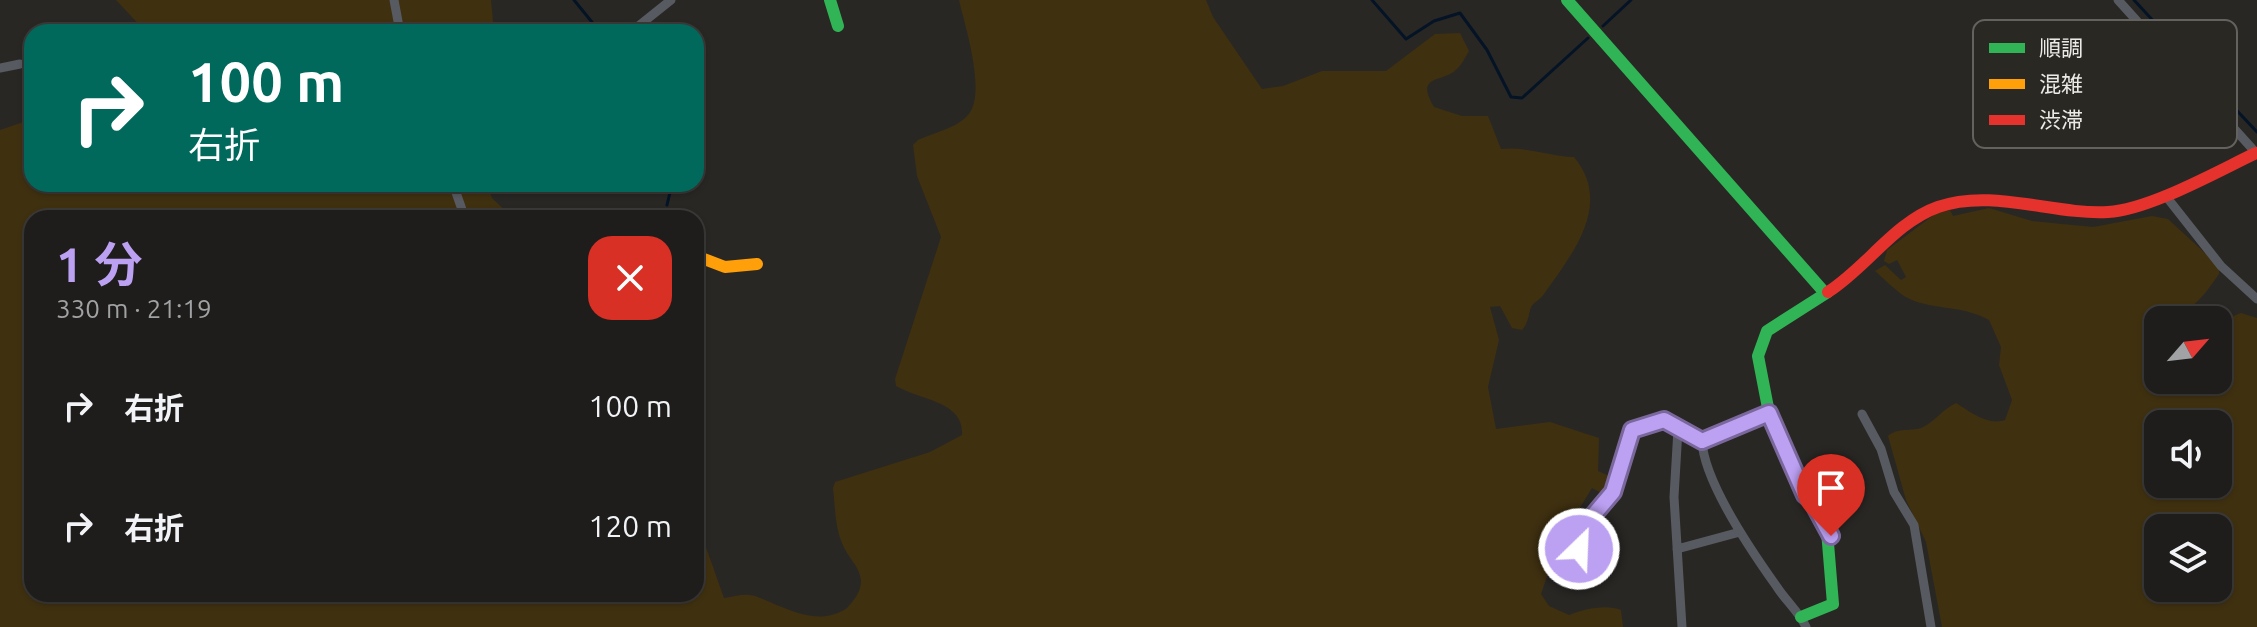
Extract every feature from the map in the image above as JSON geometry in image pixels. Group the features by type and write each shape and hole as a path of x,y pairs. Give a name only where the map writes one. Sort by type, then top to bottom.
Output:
{"street":[{"path":"394,0 398,24"},
{"path":"641,24 671,0"},
{"path":"830,0 838,26"},
{"path":"1567,0 1825,293"},
{"path":"2118,0 2136,20"},
{"path":"0,68 20,64"},
{"path":"1702,441 1710,481 1722,494 1740,532 1804,622 1833,604 1831,536 1812,501 1805,495 1769,413 1758,356 1767,331 1847,280 1910,222 1937,207 1973,199 2112,212 2165,195 2257,154 2237,132"},
{"path":"2165,195 2221,266 2257,299"},
{"path":"704,261 736,270 757,264"},
{"path":"1592,563 1579,549 1580,539 1591,518 1613,492 1632,430 1664,420 1702,441 1769,413"},
{"path":"1862,414 1881,449 1894,492 1914,525 1931,627"},
{"path":"1678,429 1674,497 1682,627"},
{"path":"1677,549 1740,532"}],"shaded area":[{"path":"116,0 491,0 493,24 138,24"},
{"path":"959,0 1206,0 1213,17 1262,89 1283,86 1322,71 1386,71 1435,34 1460,33 1469,51 1452,73 1429,84 1427,89 1434,107 1462,116 1488,116 1501,149 1574,157 1585,175 1590,192 1589,210 1577,245 1543,296 1531,307 1522,330 1512,328 1500,306 1490,307 1499,340 1488,387 1496,429 1550,422 1599,438 1598,471 1614,478 1605,495 1592,488 1573,519 1576,533 1555,553 1541,594 1549,606 1569,615 1595,608 1621,610 1623,627 0,627 0,130 24,122 24,192 490,192 505,210 24,210 24,602 704,602 704,542 724,598 751,595 804,615 825,616 847,608 855,599 861,581 838,530 835,482 930,452 962,435 961,424 950,410 896,386 895,379 941,237 917,176 913,145 968,115 975,92 973,59"},
{"path":"1989,208 2032,221 2093,227 2152,216 2168,219 2219,266 2219,274 2192,306 2144,306 2144,394 2232,394 2232,317 2241,313 2257,318 2257,627 1942,627 1926,542 1906,500 1888,436 1897,431 1925,426 1956,403 1986,420 2005,420 2012,400 1999,365 2001,347 1989,320 1914,301 1875,271 1885,265 1901,280 1906,277 1897,260 1889,264 1884,261 1887,250 1935,214 1950,210 1953,216"}],"waterway":[{"path":"574,0 594,24"},
{"path":"1372,0 1406,39 1434,21 1460,13 1487,50 1511,97 1522,98 1588,38"},
{"path":"1603,26 1631,0"},
{"path":"2134,0 2152,20"},
{"path":"2237,111 2257,132"},
{"path":"667,205 670,192"}],"traffic: fast":[{"path":"830,0 838,26"},
{"path":"1567,0 1825,293"},
{"path":"1801,617 1833,604 1827,531 1815,506 1805,495 1769,413 1758,356 1767,331 1828,292"}],"traffic: slow":[{"path":"704,259 725,267 757,264"},
{"path":"1592,563 1579,549 1581,540 1617,483 1632,430 1664,420 1702,441 1769,413"}],"traffic: jam":[{"path":"1828,292 1908,223 1938,207 1980,200 2087,212 2125,210 2183,188 2256,153"}],"route":[{"path":"1579,549 1580,539 1591,518 1613,492 1632,430 1664,420 1702,441 1769,413 1805,495 1812,501 1831,536"}]}
